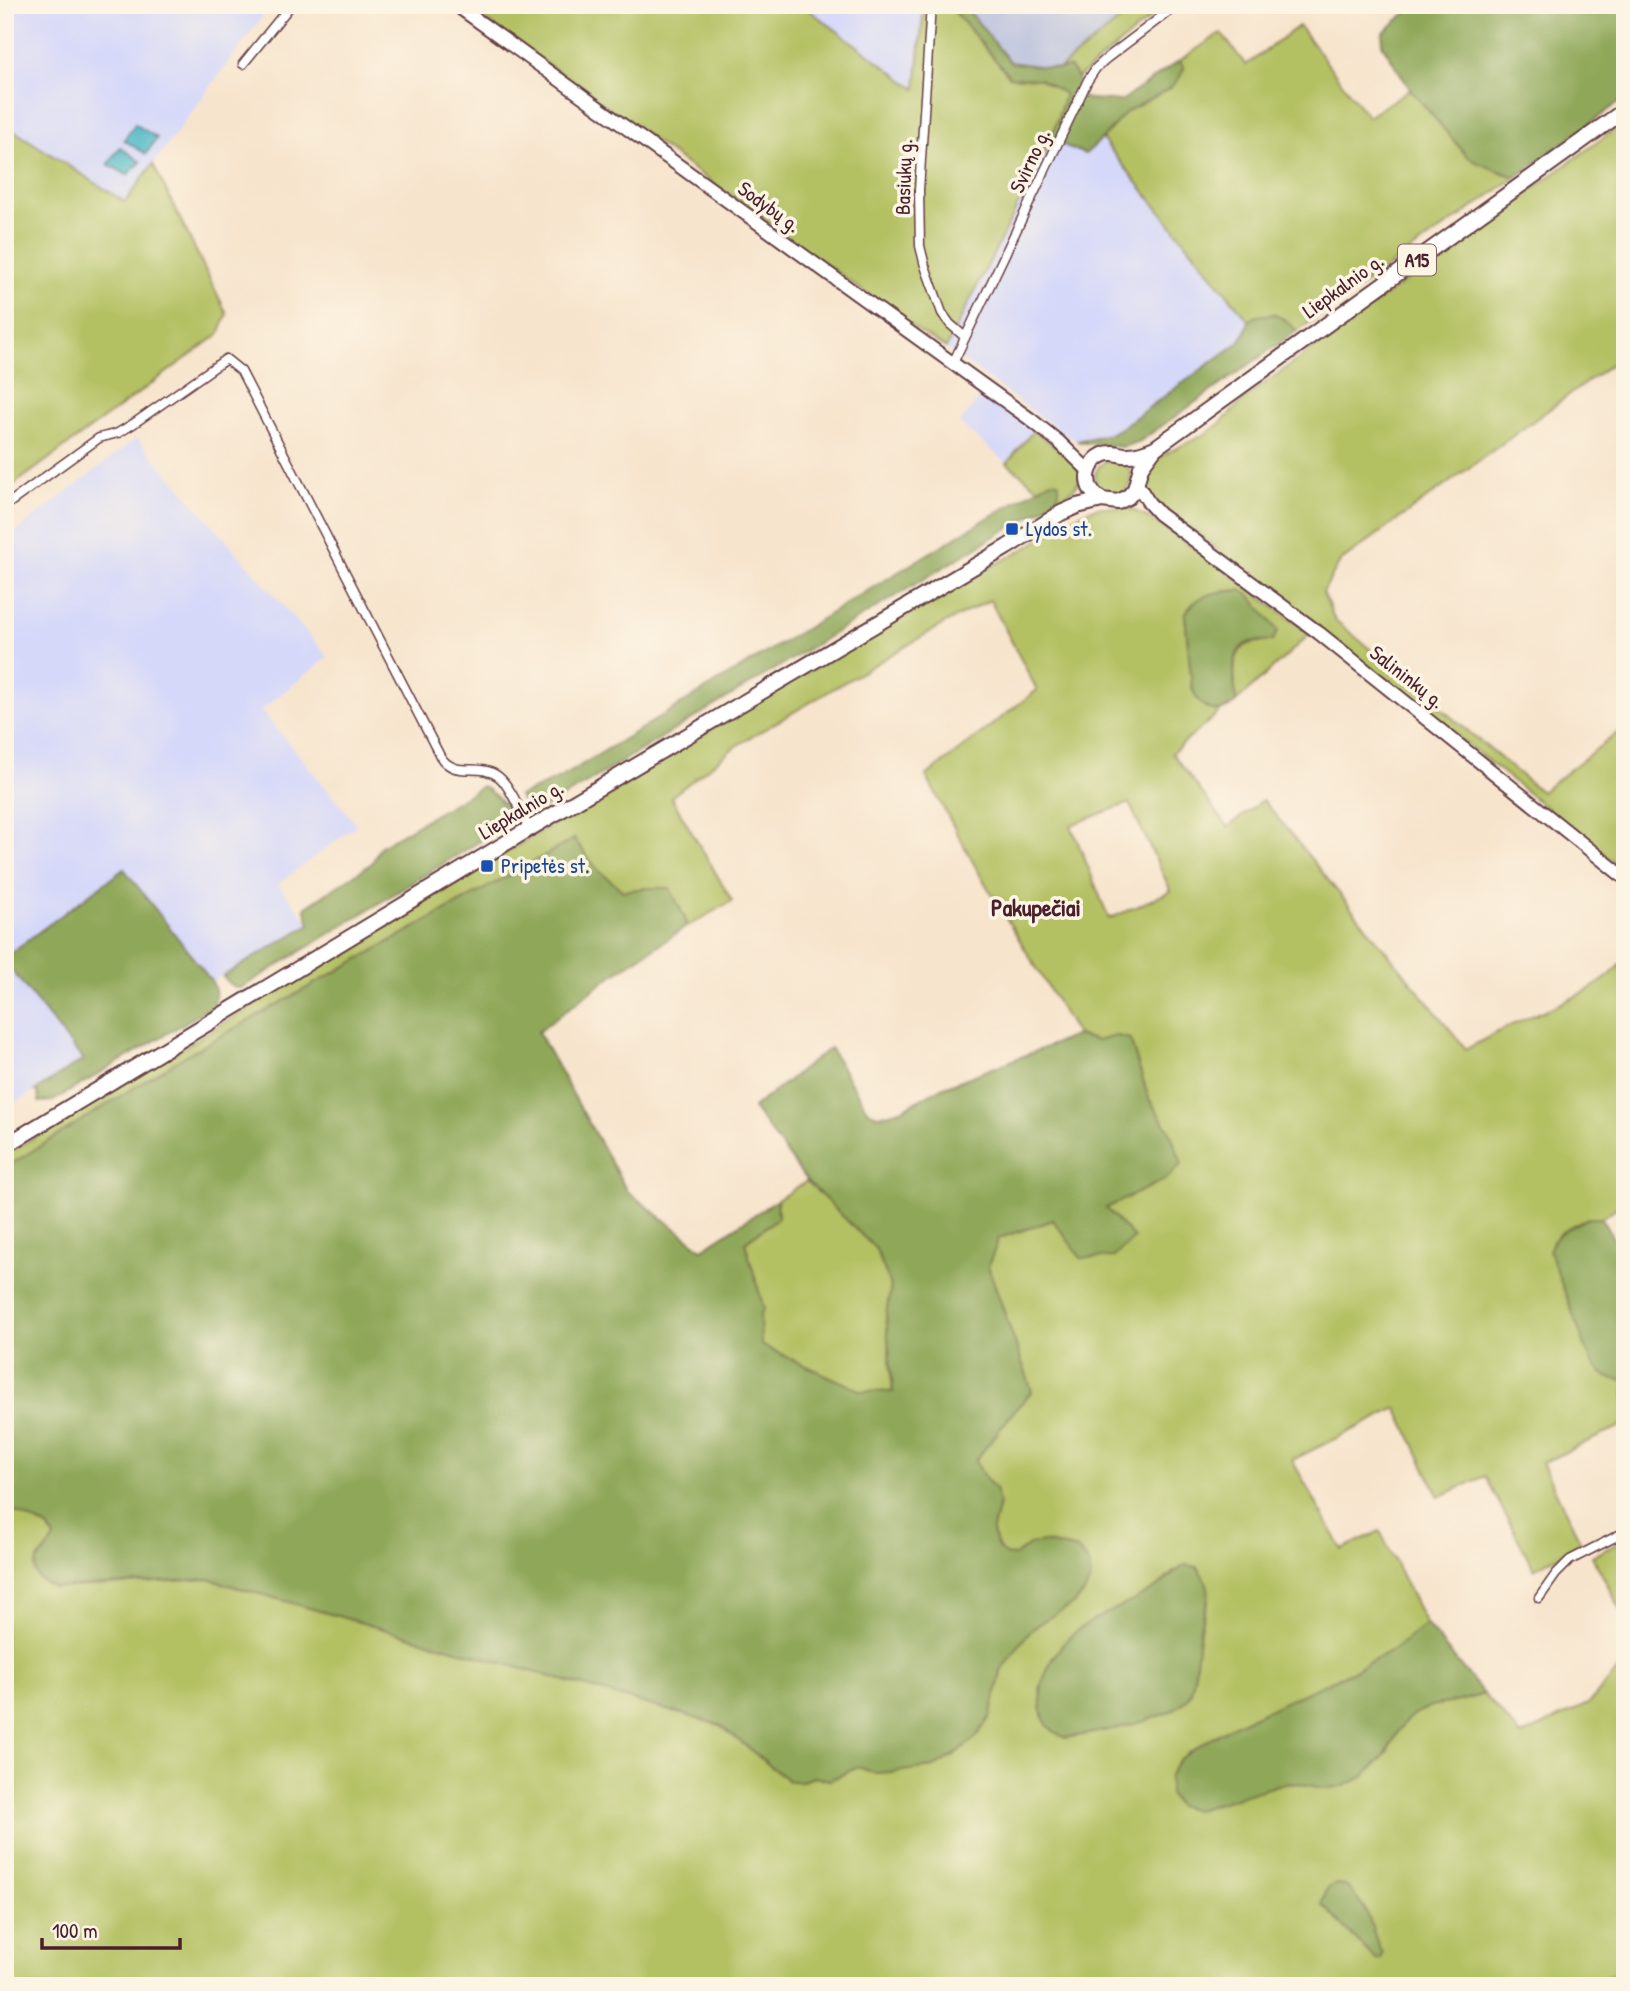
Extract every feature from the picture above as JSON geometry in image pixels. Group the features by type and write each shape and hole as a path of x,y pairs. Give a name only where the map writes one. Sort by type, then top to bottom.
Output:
{"highway":[{"name":"Liepkalnio g.","path":"1155,448 1625,110"},
{"path":"1061,513 1081,492 1092,464 1102,456 1113,453 1124,456 1155,448"},
{"path":"1088,476 1093,492 1102,500 1113,503 1123,500 1132,494 1146,458 1155,448"},
{"path":"1124,456 1133,464 1137,480"},
{"path":"1061,513 1102,500"},
{"name":"Liepkalnio g.","path":"5,1146 529,829 1061,513"}],"main road":[{"name":"Sodybų g.","path":"456,5 1059,442 1086,455 1102,456"},
{"name":"Sodybų g.","path":"1059,442 1088,476"},
{"name":"Salininkų g.","path":"1137,480 1144,496 1159,514 1329,641 1625,878"},
{"name":"Salininkų g.","path":"1123,500 1159,514"}],"street":[{"path":"243,64 292,5"},
{"name":"Basiukų g.","path":"931,5 919,190 920,246 942,313 965,337"},
{"name":"Svirno g.","path":"953,363 1088,80 1107,58 1177,5"},
{"path":"5,506 99,438 118,433 133,424 226,359 241,371 445,764 456,769 481,769 502,779 529,829"},
{"path":"1539,1598 1570,1560 1625,1532"}],"shaded area":[{"path":"5,5 271,5 125,202 5,124"},
{"path":"802,5 924,5 916,89"},
{"path":"964,5 1139,5 1059,69 1010,62"},
{"path":"1102,139 1249,321 1238,343 1122,427 1110,434 1077,441 946,348 1051,140 1085,154"},
{"path":"985,392 1034,430 1007,463 959,423"},
{"path":"137,438 328,657 261,710 357,825 278,884 310,924 212,982 124,870 5,957 5,540"},
{"path":"5,962 83,1061 5,1109"}],"green space":[{"path":"465,5 802,5 916,89 924,5 949,5 1010,77 1040,79 1065,94 1051,140 946,348 917,330"},
{"path":"949,5 964,5 1010,62 1059,69 1069,67 1078,78 1075,96 1121,101 1180,60 1184,69 1169,89 1126,112 1085,154 1051,140 1065,94 1040,79 1010,77"},
{"path":"1139,5 1163,5 1078,78 1069,68 1059,69"},
{"path":"1415,5 1625,5 1625,98 1516,177 1478,163 1466,155 1410,89 1382,44 1383,33"},
{"path":"1299,26 1368,117 1410,89 1466,155 1516,177 1297,331 1284,319 1257,316 1249,321 1102,139 1125,113 1164,91 1178,79 1184,69 1180,60 1221,33 1246,65"},
{"path":"1625,122 1625,143 1620,146 1625,154 1625,354 1340,562 1323,592 1334,619 1541,792 1625,727 1625,871 1417,704 1148,496 1143,483 1144,473 1151,464 1215,428 1246,397"},
{"path":"5,125 125,202 153,164 227,314 219,334 5,491"},
{"path":"1273,314 1284,319 1297,331 1140,441 1123,447 1077,441 1110,434 1122,427 1238,343 1249,321 1257,316"},
{"path":"1034,430 1077,464 1080,471 1075,487 1052,501 1059,493 1051,481 1038,488 1007,463"},
{"path":"1113,460 1126,465 1131,478 1126,491 1113,496 1100,491 1095,478 1100,465"},
{"path":"1051,481 1058,482 1056,496 1034,515 555,802 530,814 519,796 560,778"},
{"path":"1129,508 1153,520 1310,634 1236,702 1235,670 1239,653 1253,643 1266,642 1241,590 1216,593 1199,602 1185,615 1192,687 1203,704 1222,710 1172,753 1228,827 1263,800 1466,1049 1589,989 1625,959 1625,1202 1601,1218 1589,1218 1577,1223 1559,1234 1552,1243 1622,1380 1625,1379 1625,1424 1542,1463 1581,1543 1534,1569 1485,1476 1439,1497 1397,1408 1292,1460 1342,1549 1380,1531 1426,1624 1394,1649 1351,1672 1233,1726 1202,1744 1179,1760 1169,1777 1256,1791 1281,1784 1300,1783 1321,1788 1363,1777 1385,1755 1402,1725 1412,1715 1431,1706 1484,1694 1521,1736 1590,1703 1625,1661 1625,1969 1585,1986 5,1986 5,1507 48,1527 55,1538 51,1547 41,1556 38,1578 54,1588 208,1579 720,1725 789,1781 814,1777 830,1780 858,1767 876,1773 934,1767 956,1754 976,1737 1002,1669 1028,1633 1043,1621 1031,1544 1014,1556 1006,1555 999,1549 992,1533 999,1503 995,1489 975,1461 1032,1391 988,1266 999,1238 1054,1220 1081,1258 1105,1208 1166,1179 1170,1132 1149,1099 1130,1039 1117,1036 1097,1041 1077,1035 979,873 926,776 1037,690 990,600 947,622 736,746 671,797 732,901 686,927 685,918 647,888 623,891 598,870 574,839 185,1056 5,1168 5,1155 692,740 963,581 1092,509","holes":["1129,803 1171,891 1109,919 1071,825","1174,1571 1209,1598 1201,1623 1191,1693 1042,1716 1040,1688 1053,1656 1159,1586"]},
{"path":"1241,590 1251,596 1278,631 1273,640 1254,641 1238,651 1234,668 1236,702 1216,711 1199,701 1192,687 1185,614 1196,601 1209,594"},
{"path":"483,786 500,800 506,810 506,816 498,830 241,988 233,986 225,979 223,976 310,924 305,908 372,863 381,846"},
{"path":"574,839 598,870 623,891 670,888 685,918 686,927 607,979 538,1032 627,1191 702,1249 777,1200 778,1218 745,1242 764,1309 760,1314 761,1345 861,1391 893,1392 886,1315 891,1286 876,1249 807,1181 753,1108 830,1048 868,1111 879,1116 901,1110 939,1089 1077,1035 1097,1041 1117,1036 1130,1039 1149,1099 1170,1132 1182,1164 1166,1179 1106,1208 1134,1238 1114,1257 1081,1258 1053,1220 999,1238 988,1266 1032,1391 975,1461 995,1489 999,1503 992,1533 999,1549 1006,1555 1014,1556 1031,1544 1043,1542 1078,1550 1089,1563 1091,1579 1075,1603 1028,1633 1002,1669 990,1717 976,1737 956,1754 934,1767 875,1773 858,1767 830,1780 814,1777 789,1781 720,1725 208,1579 54,1588 39,1578 35,1568 54,1538 48,1527 5,1507 5,1168 185,1056"},
{"path":"124,869 212,982 216,994 213,1006 53,1101 39,1102 38,1092 35,1091 83,1060 5,962 5,957"},
{"path":"807,1181 876,1249 891,1286 886,1315 893,1393 861,1391 760,1345 760,1314 745,1242 778,1218 777,1200"},
{"path":"1589,1218 1601,1218 1625,1259 1625,1379 1609,1378 1591,1361 1549,1251 1560,1234"},
{"path":"1625,1540 1625,1617 1592,1556"},
{"path":"1186,1565 1197,1567 1207,1585 1208,1597 1200,1627 1193,1683 1184,1702 1155,1718 1115,1729 1065,1738 1054,1731 1044,1719 1041,1692 1047,1670 1057,1652 1081,1628 1157,1587"},
{"path":"1426,1624 1484,1694 1431,1706 1412,1715 1402,1725 1385,1755 1363,1777 1342,1787 1281,1784 1196,1810 1178,1806 1169,1794 1169,1777 1179,1760 1202,1744 1233,1726 1351,1672 1394,1649"},
{"path":"1335,1884 1345,1885 1363,1906 1382,1953 1380,1959 1376,1960 1322,1904 1327,1889"}],"water":[{"path":"135,124 157,138 146,154 124,140"},
{"path":"120,147 141,162 127,175 108,164"}],"place":[{"name":"Lydos st.","path":"1012,529"},
{"name":"Pripetės st.","path":"487,866"}],"district":[{"name":"Pakupečiai","path":"1036,908"}]}
